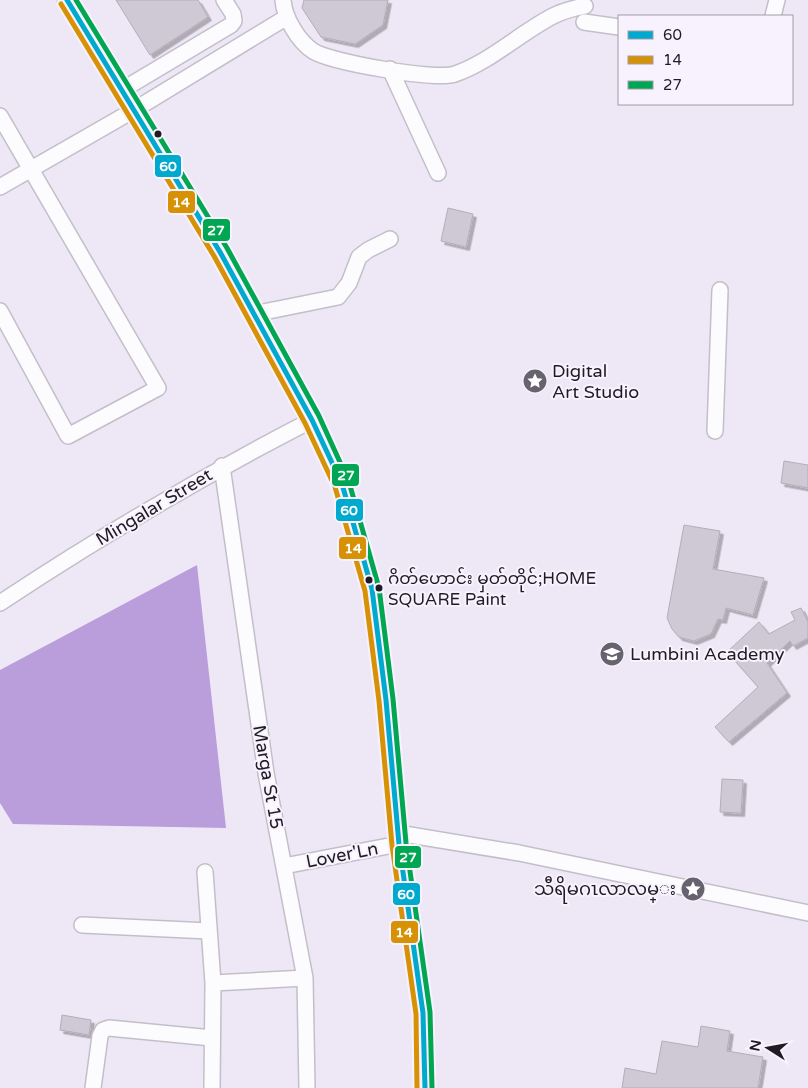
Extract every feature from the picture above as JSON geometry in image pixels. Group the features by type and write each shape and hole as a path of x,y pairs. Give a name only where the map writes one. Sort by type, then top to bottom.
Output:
{"main road":[{"path":"67,0 220,252 312,420 342,484 372,589 386,700 399,838 423,1013 425,1088"}],"street":[{"path":"122,90 231,25 234,21 233,14 224,0"},
{"path":"283,0 287,17 305,45 325,57 434,76 453,75 554,15 585,6"},
{"path":"773,15 777,0"},
{"path":"0,187 134,110 287,17"},
{"path":"584,22 618,26"},
{"path":"390,69 438,173"},
{"path":"0,116 158,388 68,436 0,311"},
{"path":"254,314 338,297 349,283 359,257 368,250 390,239"},
{"path":"715,431 720,290"},
{"name":"Mingalar Street","path":"0,603 51,569 222,466 312,420"},
{"name":"Marga St 15","path":"222,466 265,763 305,978 307,1088"},
{"path":"399,838 519,853 808,912"},
{"name":"Lover'Ln","path":"284,866 399,838"},
{"path":"205,872 213,983 212,1088"},
{"path":"82,925 209,931"},
{"path":"213,983 305,978"},
{"path":"92,1088 100,1036 103,1030 109,1028 212,1038"}],"shaded area":[{"path":"197,565 226,828 13,824 0,803 0,670"}],"building":[{"path":"116,0 198,0 208,17 150,55"},
{"path":"304,0 388,0 383,25 355,44 321,37 302,8"},
{"path":"448,208 473,214 466,247 441,241"},
{"path":"784,461 808,465 808,488 781,483"},
{"path":"684,525 720,531 713,569 764,578 753,615 726,608 723,620 718,619 711,634 694,641 679,637 672,629 667,618"},
{"path":"801,608 808,622 808,638 793,646 790,641 767,663 787,693 729,742 715,727 758,687 727,652 759,622 769,634 795,620 791,612"},
{"path":"722,779 743,780 741,813 720,812"},
{"path":"62,1015 91,1020 89,1035 60,1030"},
{"path":"701,1026 730,1031 727,1051 763,1057 758,1088 622,1088 625,1068 656,1074 662,1041 698,1047"}],"transit line":[{"name":"60","path":"67,0 220,252 312,420 342,484 372,589 386,700 399,844 423,1013 425,1088"},
{"name":"27","path":"76,0 227,248 319,416 349,482 379,588 393,699 406,843 430,1012 432,1088"},
{"name":"14","path":"61,4 214,256 305,423 335,487 365,591 379,701 392,845 416,1014 417,1088"}],"place":[{"name":"Digital Art Studio","path":"535,381"},
{"name":"ဂိတ်ဟောင်း မှတ်တိုင်;HOME SQUARE Paint","path":"379,588"},
{"name":"Lumbini Academy","path":"612,654"},
{"name":"သီရိမဂၤလာလမ္‌း","path":"693,889"}]}
